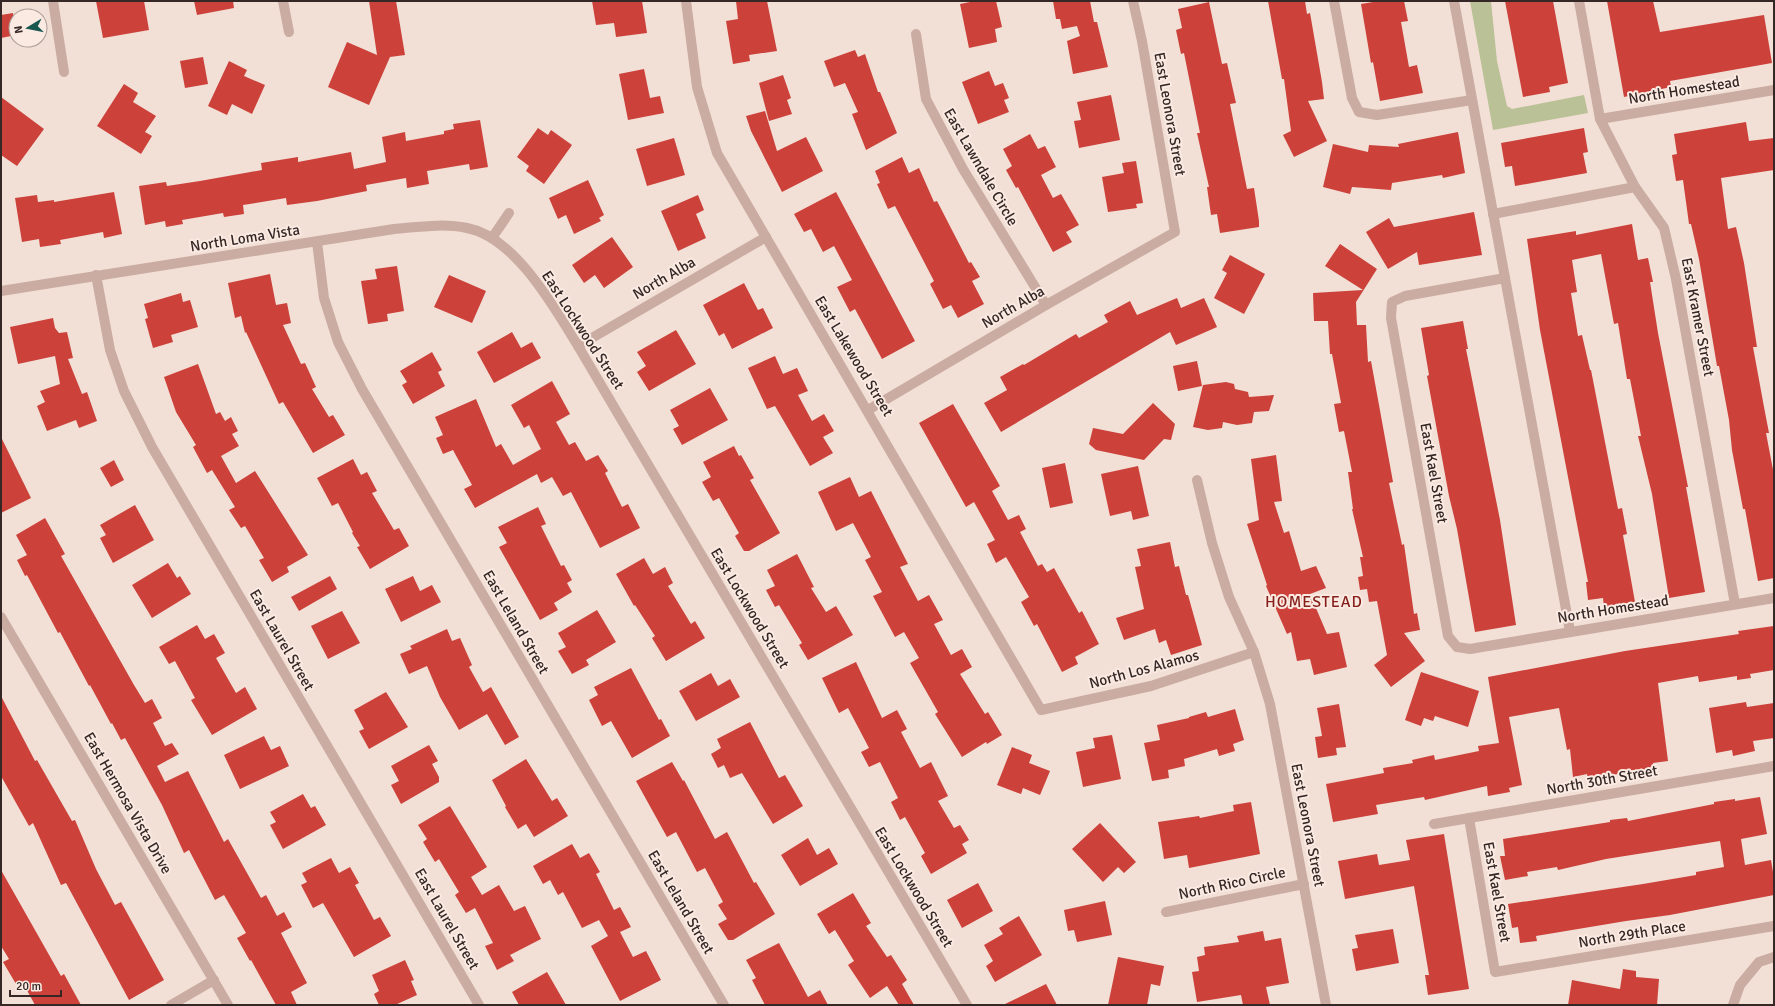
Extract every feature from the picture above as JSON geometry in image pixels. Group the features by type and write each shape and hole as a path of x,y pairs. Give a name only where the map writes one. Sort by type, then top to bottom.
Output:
{"street":[{"path":"53,1 64,72"},
{"path":"283,1 289,32"},
{"name":"East Lakewood Street","path":"686,1 697,87 718,153 1041,710"},
{"name":"East Leonora Street","path":"1133,1 1142,41 1175,232"},
{"path":"1334,1 1352,98 1359,112 1377,115 1472,100"},
{"path":"1454,1 1570,631"},
{"name":"East Kramer Street","path":"1579,1 1600,119 1635,187 1664,228 1676,279 1735,604"},
{"name":"East Lawndale Circle","path":"916,34 926,99 963,169 1046,305"},
{"name":"North Homestead","path":"1600,119 1774,90"},
{"path":"1493,214 1635,187"},
{"path":"492,238 509,213"},
{"name":"North Loma Vista","path":"1,291 394,229 438,225 468,228 492,238"},
{"name":"North Alba","path":"868,410 1046,305 1175,232"},
{"name":"North Alba","path":"578,346 766,237"},
{"name":"East Lockwood Street","path":"492,238 515,257 545,293 578,346 967,1005"},
{"name":"East Leland Street","path":"317,242 324,298 338,342 362,390 724,1005"},
{"name":"East Laurel Street","path":"96,275 112,357 124,391 152,447 479,1005"},
{"name":"East Kael Street","path":"1457,647 1448,636 1391,318 1392,302 1405,296 1505,278"},
{"name":"East Leonora Street","path":"1197,480 1212,544 1229,597 1254,652 1270,704 1326,1005"},
{"name":"North Homestead","path":"1457,647 1470,649 1570,631 1774,598"},
{"name":"East Hermosa Vista Drive","path":"1,617 228,1005"},
{"name":"North Los Alamos","path":"1041,710 1151,686 1254,652"},
{"name":"North 30th Street","path":"1434,824 1774,766"},
{"name":"East Kael Street","path":"1469,818 1495,972"},
{"name":"North Rico Circle","path":"1166,912 1304,884"},
{"name":"North 29th Place","path":"1495,972 1774,926"},
{"path":"1733,1005 1740,985 1744,979 1759,962 1774,956"},
{"path":"171,1005 214,980"}],"green space":[{"path":"1470,1 1491,1 1497,61 1507,106 1512,109 1584,95 1588,113 1493,130"}],"building":[{"path":"96,1 144,1 149,30 103,38"},
{"path":"194,1 233,1 234,8 197,15"},
{"path":"369,1 396,1 405,55 390,57 369,105 328,87 347,42 377,55"},
{"path":"592,1 642,1 647,33 616,37 614,23 596,25"},
{"path":"736,1 767,1 777,51 749,55 750,61 733,64 726,21 738,19"},
{"path":"975,1 996,1 1002,27 995,29 997,42 969,48 960,4"},
{"path":"1053,1 1090,1 1094,22 1097,22 1108,67 1073,74 1067,41 1080,36 1077,26 1062,29 1060,19 1056,19"},
{"path":"1268,1 1305,1 1307,14 1310,13 1322,82 1324,99 1308,101 1327,141 1294,157 1283,135 1291,131 1284,79 1282,79"},
{"path":"1379,1 1404,1 1408,21 1401,22 1409,67 1417,65 1423,93 1380,101 1373,62 1371,63 1361,4"},
{"path":"1505,1 1553,1 1568,83 1549,87 1550,92 1523,97"},
{"path":"1607,1 1653,1 1660,32 1764,15 1772,63 1670,81 1671,87 1624,97"},
{"path":"1209,2 1222,64 1227,63 1236,103 1230,104 1247,189 1254,188 1259,221 1259,227 1220,233 1217,214 1211,215 1207,187 1209,187 1197,133 1200,133 1184,53 1181,54 1176,30 1182,28 1178,9"},
{"path":"8,14 8,37 1,38 1,15"},
{"path":"855,50 858,57 865,54 878,92 880,92 897,133 866,150 852,114 858,112 845,83 834,87 824,61"},
{"path":"203,57 208,84 185,88 180,61"},
{"path":"229,61 247,70 244,76 265,85 252,114 232,104 227,115 208,106"},
{"path":"644,69 650,98 660,96 664,113 628,120 619,74"},
{"path":"989,71 995,86 1003,83 1009,98 1004,100 1009,112 978,124 962,82"},
{"path":"783,75 791,98 787,100 792,114 769,121 759,83"},
{"path":"124,84 138,93 133,102 156,116 145,132 152,136 141,154 97,126"},
{"path":"1111,95 1120,140 1079,148 1074,121 1081,120 1077,102"},
{"path":"1,97 44,129 17,166 1,155"},
{"path":"765,111 777,151 806,137 823,171 782,192 751,131 746,116"},
{"path":"480,120 488,167 470,170 469,164 427,171 429,184 407,188 406,178 366,185 367,191 317,201 287,205 286,198 243,205 244,214 224,217 223,213 182,220 183,224 166,227 165,221 145,225 139,186 166,182 167,186 200,181 262,170 261,163 298,157 298,162 351,152 354,169 386,162 382,137 405,132 406,141 444,134 444,131 454,129 453,124"},
{"path":"1746,122 1749,141 1774,138 1774,170 1721,178 1728,229 1736,227 1744,263 1757,347 1753,347 1769,433 1766,433 1774,475 1774,578 1758,581 1745,509 1743,509 1732,450 1729,420 1719,366 1717,366 1699,259 1691,224 1689,224 1683,180 1676,181 1672,155 1677,154 1674,134"},
{"path":"538,128 548,135 551,130 572,145 544,184 526,171 529,166 517,157"},
{"path":"1584,128 1588,152 1583,153 1587,173 1515,186 1512,166 1505,167 1501,143"},
{"path":"1458,132 1465,173 1443,178 1442,175 1392,183 1391,190 1352,187 1350,194 1323,187 1333,144 1368,152 1369,145 1399,147 1398,144"},
{"path":"1030,134 1038,149 1045,146 1056,167 1041,175 1053,198 1061,194 1079,225 1066,232 1072,242 1053,252 1018,187 1016,188 1006,170 1012,166 1003,149"},
{"path":"674,138 685,175 647,186 636,149"},
{"path":"902,157 909,173 919,168 934,202 937,201 969,263 971,262 980,277 972,281 984,304 958,318 951,305 943,309 930,284 934,281 895,206 888,209 877,184 880,183 875,171"},
{"path":"1136,161 1143,203 1136,204 1137,208 1108,212 1102,177 1124,173 1122,163"},
{"path":"588,180 604,215 599,218 601,221 574,234 566,215 558,219 549,198"},
{"path":"114,192 122,234 104,238 103,232 60,240 61,244 40,247 39,239 22,242 15,198 37,195 38,202 54,200 54,202"},
{"path":"836,192 915,341 882,359 855,309 850,312 837,287 852,280 834,246 823,252 811,229 804,232 794,214"},
{"path":"698,195 704,210 696,214 706,238 678,251 661,211"},
{"path":"1474,212 1482,255 1419,265 1417,252 1388,269 1366,232 1389,218 1394,227"},
{"path":"1632,224 1638,260 1648,258 1653,282 1650,282 1658,333 1688,487 1686,487 1705,592 1669,598 1652,494 1638,436 1641,436 1630,379 1627,379 1618,323 1614,324 1601,254 1572,260 1577,292 1571,293 1578,336 1582,335 1591,370 1618,509 1622,508 1627,534 1623,535 1635,602 1604,607 1603,598 1588,600 1586,582 1588,582 1540,330 1527,239 1576,231 1576,235"},
{"path":"612,237 633,267 604,288 595,275 584,283 572,265"},
{"path":"1340,244 1377,269 1356,302 1357,325 1366,325 1368,362 1371,361 1393,482 1389,483 1402,545 1404,544 1414,614 1417,613 1420,630 1404,633 1425,661 1391,687 1374,665 1387,655 1377,601 1369,602 1367,589 1360,590 1358,577 1363,576 1360,557 1363,557 1352,509 1348,472 1352,472 1344,431 1339,432 1334,404 1341,403 1332,354 1330,354 1328,321 1314,321 1313,293 1363,290 1325,266"},
{"path":"1230,255 1265,274 1244,314 1214,298 1227,273 1222,270"},
{"path":"397,266 404,311 387,314 388,321 368,324 361,281 377,279 375,269"},
{"path":"270,274 276,305 287,303 291,323 283,325 301,364 305,363 316,387 312,389 329,417 333,415 345,435 313,453 283,402 279,404 246,332 245,333 241,316 235,318 228,283"},
{"path":"449,275 486,291 472,323 434,307"},
{"path":"744,283 758,310 763,308 773,328 732,349 724,333 719,336 703,305"},
{"path":"181,293 183,302 190,300 198,327 171,335 173,342 153,348 145,319 148,318 144,304"},
{"path":"1177,298 1181,308 1204,298 1217,327 1176,345 1170,332 1001,432 984,403 1007,390 1000,377 1023,364 1024,365 1076,334 1079,338 1108,322 1104,315 1130,301 1137,315"},
{"path":"53,318 55,328 59,333 67,332 73,358 68,359 82,394 87,392 97,421 79,428 76,420 47,431 37,406 45,402 40,391 60,384 55,356 18,364 10,327"},
{"path":"1463,321 1468,349 1466,349 1500,520 1516,625 1475,632 1457,529 1449,496 1427,376 1429,375 1421,328"},
{"path":"676,330 696,364 649,391 637,372 646,366 637,352"},
{"path":"512,332 521,348 532,342 541,358 494,383 477,352"},
{"path":"432,352 442,370 438,372 445,386 413,404 402,385 407,382 400,371"},
{"path":"775,356 783,374 797,368 808,391 798,395 812,421 824,414 834,431 823,437 833,453 810,466 775,406 767,409 748,368"},
{"path":"1197,361 1202,386 1178,391 1173,366"},
{"path":"198,364 216,414 220,412 225,421 231,417 238,431 232,434 239,446 221,456 236,483 255,471 308,555 287,567 289,572 272,582 259,560 264,558 245,526 241,528 229,510 235,507 212,470 207,473 193,447 196,445 176,412 164,377"},
{"path":"552,381 570,414 556,422 569,445 575,442 586,461 598,455 608,471 605,473 622,507 628,504 640,528 600,548 571,492 563,496 552,477 541,483 537,474 475,508 464,489 472,485 453,450 443,454 436,438 443,435 435,417 476,399 496,447 501,444 513,465 541,449 529,425 524,428 511,405"},
{"path":"1226,382 1234,384 1235,389 1248,392 1249,397 1274,395 1269,411 1254,412 1252,423 1237,425 1223,422 1222,428 1208,430 1193,427 1203,385"},
{"path":"710,388 728,420 682,445 673,429 679,426 670,410"},
{"path":"1153,403 1175,424 1171,440 1164,439 1144,460 1096,450 1089,444 1093,428 1123,434"},
{"path":"953,404 1000,486 992,491 1008,520 1019,515 1026,529 1020,532 1038,566 1042,564 1047,572 1054,568 1079,613 1082,611 1099,644 1075,657 1078,664 1062,672 1037,624 1034,626 1021,602 1029,597 1006,557 996,563 987,544 995,540 974,502 966,507 919,423"},
{"path":"1,437 31,498 1,513"},
{"path":"734,446 754,478 750,480 780,533 749,551 744,551 735,536 739,533 719,498 713,501 702,482 711,477 703,462"},
{"path":"1276,455 1282,501 1274,502 1284,533 1289,531 1301,571 1316,566 1326,588 1310,594 1327,634 1339,632 1347,667 1314,675 1310,659 1297,661 1291,632 1287,634 1266,586 1267,585 1247,524 1259,520 1251,459"},
{"path":"353,459 361,475 367,472 377,491 372,493 394,530 399,528 409,546 370,569 357,547 360,546 352,533 353,532 338,503 332,506 317,478"},
{"path":"114,460 124,480 111,487 100,468"},
{"path":"1065,463 1073,503 1050,508 1042,468"},
{"path":"1138,466 1149,516 1133,520 1131,511 1110,516 1101,474"},
{"path":"850,477 859,497 871,491 908,564 900,567 918,601 929,595 943,620 934,624 951,655 962,649 972,667 960,674 985,714 988,712 1002,735 987,744 986,742 962,757 935,714 938,712 910,663 919,658 904,632 895,637 873,596 882,592 865,560 871,557 853,523 836,531 818,492"},
{"path":"135,505 154,540 113,563 100,538 106,535 100,525"},
{"path":"538,507 546,524 541,526 561,566 564,565 572,580 567,583 572,592 554,603 558,610 540,620 499,547 507,543 498,527"},
{"path":"45,518 65,554 61,556 134,685 145,703 152,699 162,718 153,723 165,746 172,743 179,754 157,766 165,782 188,771 224,842 228,839 261,898 266,895 277,916 284,912 292,927 281,933 307,983 291,992 297,1005 276,1005 237,938 246,933 224,895 215,900 189,850 184,853 162,805 125,738 121,740 112,723 111,724 60,632 58,633 27,575 25,576 17,560 27,555 16,535"},
{"path":"1170,542 1175,567 1179,566 1186,595 1188,595 1202,645 1171,655 1166,640 1159,643 1155,629 1124,640 1116,618 1144,609 1135,567 1141,566 1137,549"},
{"path":"797,554 814,587 811,588 826,612 836,606 853,635 808,660 799,645 802,643 779,605 775,607 766,590 775,586 767,570"},
{"path":"644,558 653,574 665,567 673,583 668,586 691,624 695,621 705,638 666,661 652,638 655,636 635,605 634,606 616,574"},
{"path":"168,563 177,578 180,576 191,594 152,618 132,585"},
{"path":"330,576 337,589 299,611 291,597"},
{"path":"413,576 420,591 432,585 441,602 401,622 385,589"},
{"path":"597,610 616,642 586,660 589,665 572,674 558,651 566,647 558,633"},
{"path":"342,611 360,643 328,659 311,626"},
{"path":"197,625 205,639 214,634 225,653 216,658 236,693 245,687 257,709 212,735 191,700 195,698 175,661 169,664 159,647"},
{"path":"1774,626 1774,670 1750,674 1751,678 1737,680 1737,676 1699,682 1698,676 1658,683 1668,761 1653,763 1654,768 1588,779 1587,774 1573,777 1570,749 1567,750 1559,708 1509,717 1522,785 1509,788 1510,792 1488,796 1487,786 1425,800 1424,797 1376,805 1378,814 1333,822 1326,784 1384,773 1383,768 1413,763 1412,760 1434,755 1435,760 1479,751 1478,746 1499,743 1488,677 1625,651 1739,634 1738,631"},
{"path":"447,629 452,641 460,638 472,665 469,667 483,692 491,687 519,737 505,745 487,714 459,730 440,697 427,666 409,674 400,654 412,649 410,646"},
{"path":"856,662 882,718 897,710 907,729 901,732 920,768 931,762 948,796 938,801 954,828 960,825 969,840 962,844 967,853 931,874 921,856 925,853 905,817 900,820 891,802 898,798 880,762 869,767 861,752 869,748 848,708 839,713 822,678"},
{"path":"631,668 659,720 661,719 670,736 632,758 611,721 602,726 589,700 598,695 594,687"},
{"path":"1421,672 1479,691 1468,727 1435,716 1433,721 1424,718 1421,726 1405,720"},
{"path":"711,673 718,686 730,679 740,697 696,721 679,691"},
{"path":"386,692 408,727 369,749 359,731 364,729 354,710"},
{"path":"1,696 35,761 37,760 72,821 75,820 96,869 115,905 121,902 164,980 129,1000 66,883 61,885 33,823 29,826 1,776"},
{"path":"1746,702 1747,707 1774,703 1774,738 1753,741 1755,751 1733,756 1732,750 1716,753 1709,708"},
{"path":"1339,704 1346,747 1336,748 1337,755 1318,758 1315,737 1322,736 1317,708"},
{"path":"1235,709 1244,740 1233,744 1235,751 1219,756 1217,749 1184,759 1185,766 1168,770 1169,778 1152,781 1144,743 1160,740 1157,725 1189,718 1206,712 1208,717"},
{"path":"750,722 779,778 785,775 803,806 773,824 742,773 730,778 724,765 718,768 711,754 721,748 717,739"},
{"path":"1112,735 1121,779 1083,787 1076,752 1095,748 1093,738"},
{"path":"264,736 271,750 280,746 289,766 240,789 224,755"},
{"path":"429,745 438,761 432,764 439,777 439,782 401,804 391,785 399,781 391,766"},
{"path":"1012,747 1032,755 1029,763 1050,771 1040,795 1023,788 1021,794 997,785"},
{"path":"526,759 552,801 557,798 568,816 534,837 526,824 518,829 492,780"},
{"path":"672,762 683,781 684,780 715,839 727,832 754,883 756,882 775,914 733,940 728,940 718,924 727,919 718,905 723,902 705,868 697,872 676,832 667,837 636,781"},
{"path":"303,794 311,808 315,806 326,825 283,849 270,825 276,822 270,812"},
{"path":"1760,797 1767,834 1741,839 1745,865 1771,860 1774,878 1774,895 1670,915 1536,936 1537,941 1520,943 1518,927 1512,928 1508,904 1696,875 1696,872 1724,867 1720,841 1606,859 1558,870 1557,867 1527,872 1528,876 1505,880 1500,856 1505,856 1503,839 1610,822 1610,820 1627,818 1628,821 1714,804 1714,802 1735,799 1735,801"},
{"path":"1251,802 1260,854 1189,868 1187,855 1164,859 1158,822 1199,816 1200,818 1234,811 1233,805"},
{"path":"450,806 487,867 471,877 482,895 499,885 514,911 525,906 541,939 510,955 514,961 497,970 485,946 493,943 475,908 466,913 455,895 459,892 439,859 435,862 423,842 427,839 418,825"},
{"path":"1100,823 1136,862 1124,873 1118,867 1103,882 1072,849"},
{"path":"1444,834 1469,989 1428,995 1425,975 1429,975 1414,886 1345,899 1338,861 1377,854 1379,865 1410,860 1406,840"},
{"path":"808,838 817,855 829,848 838,864 800,886 781,855"},
{"path":"572,844 580,858 589,853 600,872 596,874 614,910 620,907 631,927 620,932 633,957 646,951 661,980 620,1001 591,946 608,936 599,920 582,928 563,892 558,895 550,880 543,884 533,866"},
{"path":"331,858 339,873 350,867 359,883 355,885 374,920 380,917 391,936 354,957 323,903 313,908 301,885 307,882 302,873"},
{"path":"1,870 61,976 64,974 81,1005 35,1005 22,981 16,984 3,962 9,959 1,946"},
{"path":"978,883 993,911 962,928 947,900"},
{"path":"853,893 871,923 866,926 887,957 891,955 907,980 902,984 914,1005 899,1005 887,986 870,998 848,965 854,961 835,930 829,934 817,914"},
{"path":"1105,901 1112,935 1077,942 1074,930 1068,931 1064,910"},
{"path":"1019,916 1042,955 995,982 986,966 993,961 984,945 1003,934 999,928"},
{"path":"1393,929 1399,963 1356,971 1352,949 1358,948 1355,935"},
{"path":"1263,931 1265,941 1281,938 1289,983 1266,987 1270,1005 1243,1005 1241,995 1197,1002 1192,972 1199,971 1197,957 1205,955 1204,947 1239,942 1237,936"},
{"path":"779,943 808,997 820,990 828,1005 765,1005 752,980 756,978 746,960"},
{"path":"1118,957 1164,966 1160,986 1151,984 1147,1005 1108,1005"},
{"path":"405,960 414,980 411,981 417,995 395,1005 379,1005 374,994 379,991 372,975"},
{"path":"1623,969 1636,971 1636,977 1659,979 1657,1005 1568,1005 1572,980 1620,989"},
{"path":"547,972 566,1005 519,1005 512,992"},
{"path":"1046,984 1057,1005 1003,1005"}],"district":[{"name":"HOMESTEAD","path":"1314,602"}]}
